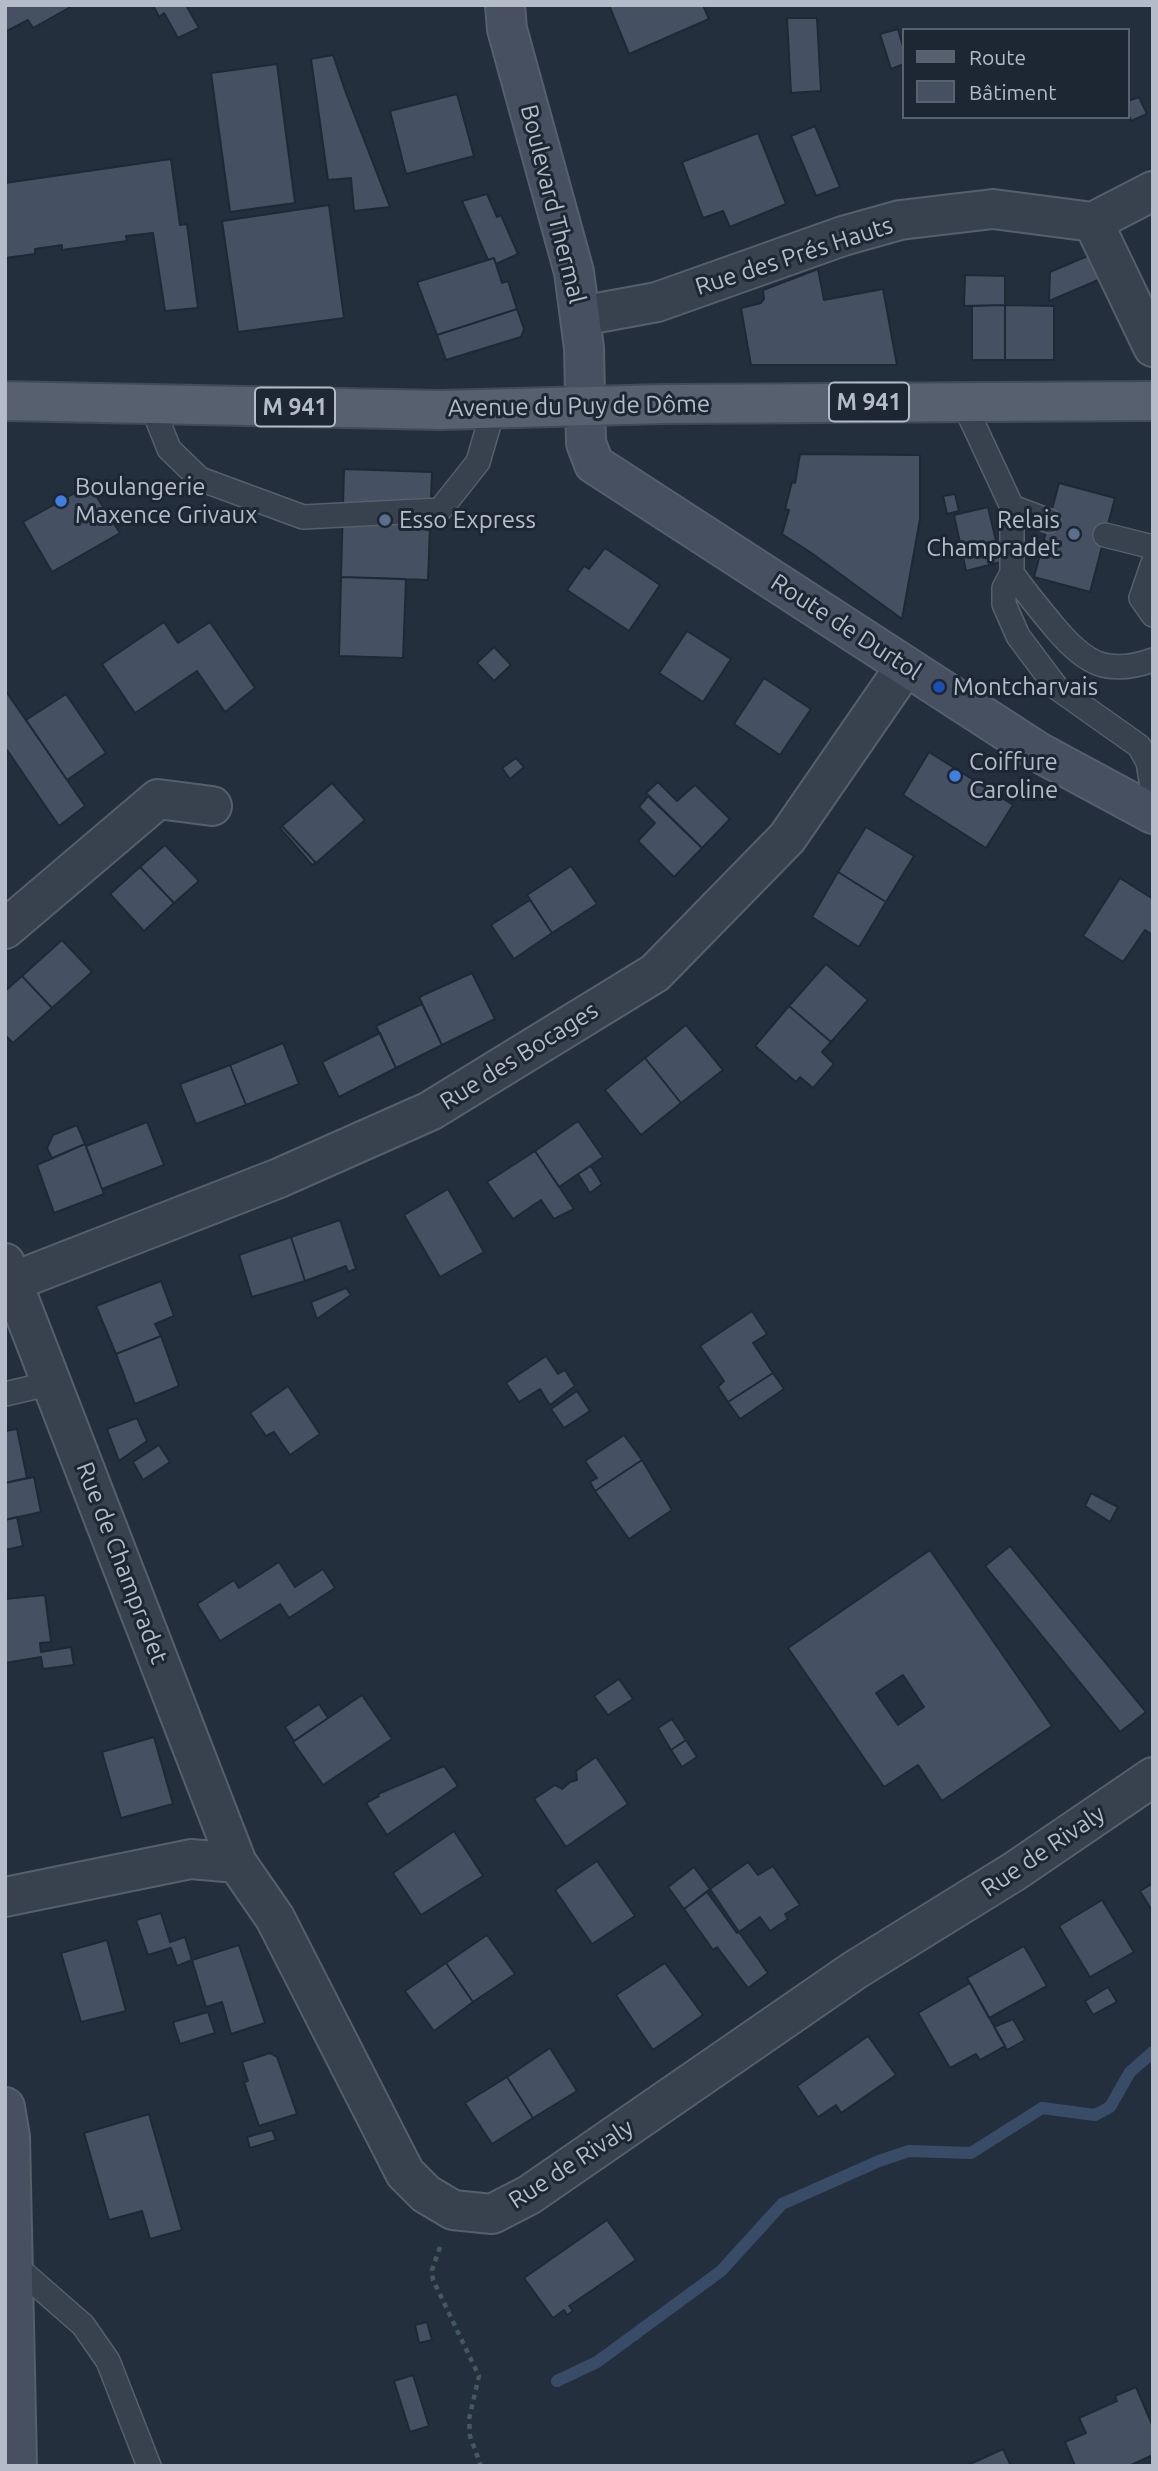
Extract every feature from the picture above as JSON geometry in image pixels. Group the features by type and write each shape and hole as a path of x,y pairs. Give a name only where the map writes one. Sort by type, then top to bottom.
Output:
{"main road":[{"name":"Boulevard Thermal","path":"505,5 507,29 565,237 581,316 585,405"},
{"name":"Avenue du Puy de Dôme","path":"5,401 440,410 585,405 1153,401"},
{"name":"Route de Durtol","path":"585,405 586,443 594,464 1040,752 1148,812"},
{"path":"5,2107 10,2137 17,2466"}],"street":[{"path":"1153,191 1093,222 1153,347"},
{"name":"Rue des Prés Hauts","path":"581,316 657,302 843,236 900,220 993,209 1093,222"},
{"name":"Rue des Bocages","path":"9,1273 279,1178 430,1111 655,973 786,838 905,667"},
{"path":"5,929 158,799 212,806"},
{"name":"Rue de Champradet","path":"9,1273 237,1863"},
{"name":"Rue de Rivaly","path":"237,1863 275,1918 405,2174 426,2194 453,2210 492,2214 529,2195 855,1970 1015,1871 1153,1777"},
{"path":"5,1897 191,1859 237,1863"}],"lane":[{"path":"962,402 1012,507 1012,573 1004,589 1004,604 1018,636 1057,688 1139,746 1148,762 1152,787 1148,812"},
{"path":"152,406 169,449 201,479 303,517 440,510 478,462 494,407"},
{"path":"1012,507 1049,521"},
{"path":"1105,535 1153,547"},
{"path":"1153,563 1142,598 1153,615"},
{"path":"1012,573 1034,604 1077,653 1094,663 1118,669 1153,660"},
{"path":"5,1394 52,1383"},
{"path":"12,2263 83,2325 108,2361 149,2466"}],"path":[{"path":"453,2210 432,2270 433,2280 479,2376 469,2419 470,2436 481,2466"}],"building":[{"path":"5,5 74,5 33,28 28,20 5,32"},
{"path":"153,5 186,5 199,28 178,38 164,13 159,17"},
{"path":"609,5 703,5 709,19 629,54"},
{"path":"787,18 817,18 821,91 791,93"},
{"path":"898,29 902,43 902,65 891,69 880,34"},
{"path":"333,55 390,207 354,211 351,178 328,180 311,59"},
{"path":"277,64 295,203 230,212 211,73"},
{"path":"457,94 474,156 406,174 390,111"},
{"path":"1139,97 1147,114 1131,121 1130,100"},
{"path":"815,126 840,187 816,196 791,136"},
{"path":"758,133 786,204 730,227 723,211 703,218 682,162"},
{"path":"171,159 180,225 187,224 198,308 165,311 153,233 126,236 127,241 62,250 62,245 35,249 35,254 5,258 5,183"},
{"path":"487,194 497,217 501,215 518,254 496,264 494,258 488,260 462,201"},
{"path":"329,205 344,318 238,332 222,221"},
{"path":"1092,254 1103,278 1049,301 1050,272"},
{"path":"494,258 502,283 508,281 517,309 437,335 417,282"},
{"path":"818,269 824,300 883,289 897,365 751,365 741,308 761,303 764,299 763,290"},
{"path":"965,275 1005,276 1005,305 964,306"},
{"path":"1005,305 1005,360 972,360 972,306"},
{"path":"1005,305 1054,306 1054,360 1005,360"},
{"path":"517,309 524,329 521,337 446,360 437,335"},
{"path":"800,454 920,455 920,519 902,619 782,534 789,510 785,509 792,482 795,483"},
{"path":"344,469 432,472 428,580 341,577"},
{"path":"1059,483 1115,498 1090,592 1034,577"},
{"path":"89,485 120,533 52,572 23,522"},
{"path":"955,494 959,511 947,514 943,496"},
{"path":"988,507 1001,562 966,571 954,515"},
{"path":"605,548 660,585 629,631 567,590 584,566 589,569"},
{"path":"341,577 406,579 403,658 339,656"},
{"path":"164,622 178,643 210,622 255,688 225,712 197,671 135,713 102,664"},
{"path":"687,631 731,659 703,702 659,673"},
{"path":"494,647 511,665 494,681 477,663"},
{"path":"764,678 811,709 780,755 734,724"},
{"path":"5,690 85,806 59,826 5,747"},
{"path":"66,694 106,753 67,780 26,720"},
{"path":"929,752 1013,805 986,848 903,795"},
{"path":"516,758 524,767 510,779 502,768"},
{"path":"658,782 677,801 695,785 730,819 702,848 646,793"},
{"path":"332,783 365,820 316,863 282,826"},
{"path":"648,796 702,848 674,877 638,841 655,823 639,807"},
{"path":"282,826 316,863 312,865 280,828"},
{"path":"866,827 914,856 886,902 838,872"},
{"path":"165,845 199,881 174,903 140,867"},
{"path":"571,866 597,904 552,933 527,895"},
{"path":"140,867 174,903 144,931 110,894"},
{"path":"838,872 886,902 859,947 812,917"},
{"path":"1120,878 1153,899 1153,935 1145,930 1123,962 1083,936"},
{"path":"530,900 552,933 514,959 491,925"},
{"path":"62,940 92,972 52,1008 22,976"},
{"path":"826,964 868,1000 831,1042 789,1006"},
{"path":"472,973 495,1019 442,1045 419,997"},
{"path":"22,976 52,1008 13,1043 5,1035 5,991"},
{"path":"422,1004 442,1045 396,1068 376,1026"},
{"path":"789,1006 831,1042 822,1052 834,1064 813,1088 800,1077 796,1082 755,1046"},
{"path":"686,1025 723,1070 681,1103 645,1058"},
{"path":"380,1033 396,1068 339,1097 322,1062"},
{"path":"283,1043 299,1084 246,1105 230,1065"},
{"path":"645,1058 681,1103 641,1135 605,1090"},
{"path":"230,1065 246,1105 196,1124 180,1084"},
{"path":"578,1121 603,1157 559,1187 535,1151"},
{"path":"147,1122 164,1165 102,1189 86,1146"},
{"path":"77,1125 85,1144 52,1158 47,1148 53,1135"},
{"path":"85,1144 104,1194 54,1213 37,1165"},
{"path":"535,1151 574,1209 554,1219 541,1200 513,1219 487,1182"},
{"path":"591,1166 602,1184 590,1193 578,1174"},
{"path":"448,1189 484,1252 440,1277 404,1215"},
{"path":"340,1220 356,1269 348,1272 346,1266 305,1281 291,1237"},
{"path":"291,1237 305,1281 252,1297 239,1255"},
{"path":"161,1281 174,1316 155,1324 161,1336 116,1354 96,1306"},
{"path":"346,1288 351,1295 317,1319 311,1302"},
{"path":"752,1311 767,1334 753,1343 773,1373 728,1402 718,1387 724,1381 700,1346"},
{"path":"161,1336 179,1386 135,1404 116,1354"},
{"path":"546,1356 558,1374 565,1370 575,1386 550,1405 540,1389 519,1402 506,1383"},
{"path":"773,1373 784,1389 740,1419 728,1402"},
{"path":"288,1386 320,1434 290,1455 274,1432 266,1436 250,1413"},
{"path":"577,1391 590,1411 564,1428 551,1409"},
{"path":"137,1418 147,1441 119,1461 107,1429"},
{"path":"17,1429 27,1478 5,1483 5,1431"},
{"path":"624,1435 642,1460 595,1491 590,1482 597,1478 585,1461"},
{"path":"159,1445 170,1462 143,1480 133,1462"},
{"path":"642,1460 672,1510 629,1539 595,1491"},
{"path":"34,1477 41,1512 5,1520 5,1483"},
{"path":"1091,1493 1118,1507 1110,1522 1085,1506"},
{"path":"17,1517 23,1546 5,1550 5,1520"},
{"path":"1010,1546 1146,1712 1120,1732 985,1566"},
{"path":"930,1550 1052,1726 942,1801 918,1765 884,1787 788,1648","holes":["903,1675 924,1707 898,1725 876,1693"]},
{"path":"279,1562 295,1587 323,1569 335,1588 289,1618 280,1604 220,1641 197,1604 234,1580 239,1588"},
{"path":"45,1595 51,1642 40,1643 41,1652 71,1647 74,1665 43,1669 41,1657 5,1663 5,1599"},
{"path":"619,1679 633,1699 608,1715 594,1696"},
{"path":"362,1695 392,1739 323,1785 293,1742"},
{"path":"319,1704 328,1718 294,1741 285,1727"},
{"path":"672,1719 686,1740 671,1750 658,1728"},
{"path":"154,1737 173,1804 121,1818 102,1752"},
{"path":"686,1740 697,1757 682,1767 671,1750"},
{"path":"596,1757 628,1804 566,1847 534,1799 555,1785 562,1789 577,1780 576,1771"},
{"path":"444,1766 458,1786 387,1835 366,1803 379,1796 378,1794"},
{"path":"454,1831 483,1876 421,1915 393,1873"},
{"path":"597,1861 635,1916 592,1944 555,1890"},
{"path":"748,1862 758,1875 773,1866 800,1905 785,1914 788,1919 770,1931 760,1917 739,1932 710,1889"},
{"path":"694,1867 710,1889 684,1909 668,1887"},
{"path":"1153,1883 1153,1912 1140,1891"},
{"path":"707,1892 768,1973 748,1988 717,1947 713,1950 684,1909"},
{"path":"1102,1900 1134,1952 1090,1977 1059,1926"},
{"path":"161,1913 170,1942 185,1937 192,1960 177,1966 171,1948 148,1955 136,1920"},
{"path":"487,1935 515,1974 473,2002 446,1963"},
{"path":"107,1940 126,2011 81,2022 61,1953"},
{"path":"239,1945 265,2023 231,2034 222,2002 206,2007 192,1960"},
{"path":"1024,1946 1047,1986 989,2018 967,1978"},
{"path":"446,1963 473,2002 434,2031 405,1991"},
{"path":"665,1963 703,2015 653,2050 616,1995"},
{"path":"970,1983 1005,2046 980,2060 976,2054 950,2068 918,2013"},
{"path":"1108,1987 1117,2002 1093,2015 1085,2001"},
{"path":"208,2012 215,2033 180,2044 173,2022"},
{"path":"1013,2019 1025,2040 1007,2050 994,2027"},
{"path":"868,2036 896,2075 841,2113 836,2105 818,2117 797,2086"},
{"path":"550,2048 577,2091 533,2118 507,2077"},
{"path":"270,2053 277,2057 297,2114 259,2126 244,2082 248,2081 242,2062"},
{"path":"507,2077 533,2118 492,2144 465,2103"},
{"path":"149,2114 182,2230 150,2239 142,2211 109,2220 84,2133"},
{"path":"272,2130 276,2140 250,2148 247,2137"},
{"path":"607,2220 636,2260 569,2306 573,2311 567,2315 564,2310 553,2318 524,2278"},
{"path":"427,2322 432,2340 419,2343 415,2325"},
{"path":"413,2375 429,2426 410,2432 394,2381"},
{"path":"1136,2387 1153,2427 1153,2455 1129,2466 1075,2466 1065,2442 1086,2433 1079,2418 1117,2401 1115,2396"},
{"path":"1003,2449 1011,2466 968,2466 968,2465"}],"waterway":[{"path":"557,2381 597,2362 721,2271 782,2204 879,2161 909,2151 971,2153 1042,2108 1095,2115 1110,2107 1130,2072 1153,2052"}],"place":[{"name":"Boulangerie Maxence Grivaux","path":"61,501"},
{"name":"Esso Express","path":"385,520"},
{"name":"Relais Champradet","path":"1074,534"},
{"name":"Montcharvais","path":"939,687"},
{"name":"Coiffure Caroline","path":"955,776"}]}
